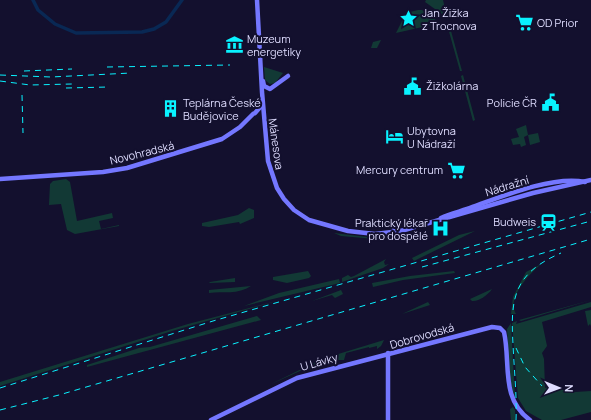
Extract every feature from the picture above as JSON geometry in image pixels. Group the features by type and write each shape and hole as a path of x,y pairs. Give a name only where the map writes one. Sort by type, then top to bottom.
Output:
{"main road":[{"name":"Mánesova","path":"257,0 262,105 268,161 277,188 294,210 318,224 352,232 386,233"},
{"path":"261,75 264,86 270,89 288,76"},
{"name":"Novohradská","path":"0,179 103,172 127,168 222,139 240,128 262,105"},
{"name":"Nádražní","path":"386,233 400,231 437,220 447,219 533,193 591,180"},
{"path":"384,223 400,231"},
{"name":"Dobrovodská","path":"388,420 388,353 488,327 500,328 504,332 506,340 509,385 514,402 530,420"},
{"name":"U Lávky","path":"211,420 297,378 388,353"}],"green space":[{"path":"426,0 443,0 446,13 442,14 425,2"},
{"path":"422,10 440,23 396,33 406,13 409,20 411,20 410,12"},
{"path":"448,28 451,31 462,71 460,71"},
{"path":"381,40 377,48 371,48 373,42"},
{"path":"264,67 283,73 275,83 270,84 265,80"},
{"path":"463,75 475,120 473,121 461,76"},
{"path":"526,125 528,135 524,137 526,145 521,147 520,144 513,145 511,139 519,137 516,129"},
{"path":"538,133 540,142 530,145 528,135"},
{"path":"66,179 70,182 77,221 112,213 113,218 99,221 101,229 119,226 75,234 67,230 61,204 49,205 50,184 53,181"},
{"path":"249,208 254,210 254,218 240,224 239,222 209,227 202,226 202,223 238,215"},
{"path":"475,231 414,261 412,258 459,235"},
{"path":"334,233 376,238 341,236"},
{"path":"386,259 384,262 385,265 389,264 383,268 342,282 342,278 348,275 351,277 354,276"},
{"path":"543,263 526,279 521,286 514,301 516,314 511,314 513,297 526,272"},
{"path":"308,271 311,276 309,278 287,283 273,280 273,277"},
{"path":"454,271 455,273 403,280 373,287 372,283 410,276"},
{"path":"235,278 235,282 209,283 210,282"},
{"path":"339,279 340,283 244,306 279,293"},
{"path":"251,286 236,292 209,293 209,290"},
{"path":"492,289 480,299 472,301 470,299"},
{"path":"341,290 343,294 335,298 332,295 312,301"},
{"path":"280,300 172,331 0,386 0,382 188,324"},
{"path":"591,300 521,321 519,320"},
{"path":"428,302 430,305 402,314"},
{"path":"591,302 591,307 542,322 547,346 542,353 544,359 545,388 548,387 575,392 591,391 591,412 561,420 542,420 526,411 518,398 512,323 517,321 516,324"},
{"path":"591,310 591,326 590,324 588,326 585,311"},
{"path":"257,316 261,320 87,367 87,365 139,348 150,347"},
{"path":"511,323 515,399 510,380 507,329"},
{"path":"384,340 381,346 377,349 377,346 369,347 346,353 344,360 333,360 333,362 300,371 269,385 322,359"},
{"path":"513,407 515,410 515,420 511,420 510,409"}],"waterway":[{"path":"33,0 38,10 55,24 76,33 142,32 154,29 166,22 182,0"}],"railway":[{"path":"107,67 230,65"},
{"path":"24,71 72,69"},
{"path":"0,75 51,77 131,73"},
{"path":"0,81 30,85 72,84"},
{"path":"66,88 109,87"},
{"path":"22,95 23,133"},
{"path":"0,388 213,321 591,212"},
{"path":"422,267 591,221"},
{"path":"0,410 59,395 591,239"},
{"path":"516,420 516,392 512,327 515,299 525,278 534,269 561,253"},
{"path":"516,348 525,367 542,386"}],"place":[{"name":"Jan Žižka z Trocnova","path":"409,19"},
{"name":"OD Prior","path":"524,23"},
{"name":"Muzeum energetiky","path":"234,45"},
{"name":"Žižkolárna","path":"413,86"},
{"name":"Policie ČR","path":"550,103"},
{"name":"Teplárna České Budějovice","path":"170,109"},
{"name":"Ubytovna U Nádraží","path":"394,137"},
{"name":"Mercury centrum","path":"456,170"},
{"name":"Budweis","path":"549,222"},
{"name":"Praktický lékař pro dospělé","path":"441,229"}]}
